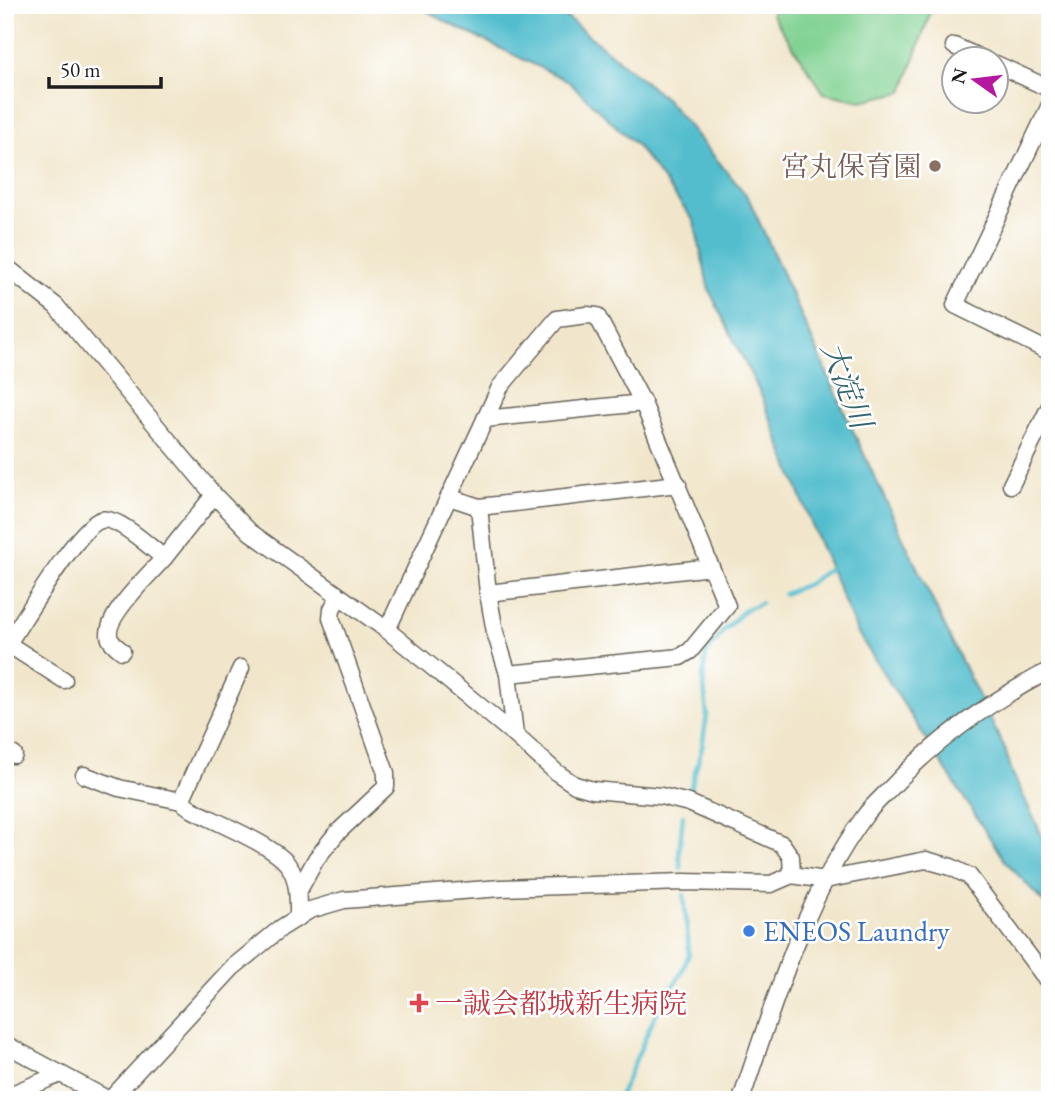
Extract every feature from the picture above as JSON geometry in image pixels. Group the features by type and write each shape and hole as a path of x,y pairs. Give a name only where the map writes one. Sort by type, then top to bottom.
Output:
{"street":[{"path":"1010,70 1050,89"},
{"path":"1050,105 955,305 1050,352"},
{"path":"5,267 56,306 214,495 250,532 387,630 556,772 575,785 593,790 661,796 689,803 782,844 791,857 792,875"},
{"path":"387,630 499,387 557,319 597,316 643,403 727,606 690,651 680,657 508,674"},
{"path":"485,419 643,403"},
{"path":"1011,485 1050,406"},
{"path":"449,497 479,507 678,484"},
{"path":"122,651 110,640 109,629 115,613 164,558 214,495"},
{"path":"479,507 488,593 495,632 508,674 515,735"},
{"path":"64,680 8,640 82,533 101,520 114,521 164,558"},
{"path":"488,593 711,567"},
{"path":"298,892 316,859 336,834 386,787 386,773 331,618 332,608 339,596"},
{"path":"181,802 241,668"},
{"path":"741,1100 785,970 825,880 864,816 924,753 1010,690 1050,670"},
{"path":"85,775 118,788 181,802 279,854 290,866 298,892 298,918"},
{"path":"5,1044 110,1100 232,968 281,928 310,910 344,900 527,887 684,882 771,884 792,875 825,880 926,860 951,867 968,876 1050,984"},
{"path":"5,1097 60,1074"}],"green space":[{"path":"772,5 933,5 903,92 861,101 824,93 772,15"}],"water":[{"path":"417,5 553,6 667,100 748,197 854,433 1005,749 1012,772 1042,836 1050,845 1050,909 1004,860 857,632 762,397 709,290 694,221 637,146 568,81 448,23"}],"waterway":[{"path":"784,594 808,584 832,567"},
{"path":"689,793 702,747 707,715 703,677 706,654 724,630 746,609 761,603"},
{"path":"681,868 679,854 683,815"},
{"path":"618,1100 654,1018 682,972 689,954 684,895"}],"place":[{"name":"宮丸保育園","path":"935,166"},
{"name":"ENEOS Laundry","path":"749,931"},
{"name":"一誠会都城新生病院","path":"419,1003"}],"water label":[{"name":"大淀川","path":"847,385"}]}
